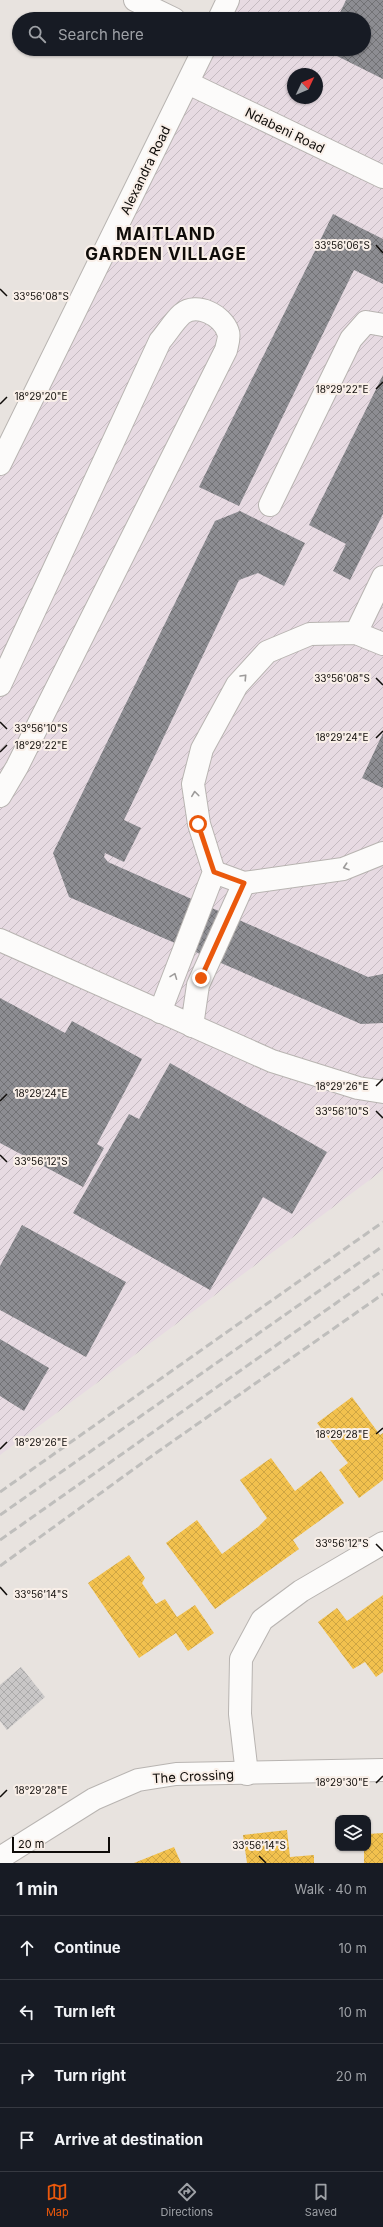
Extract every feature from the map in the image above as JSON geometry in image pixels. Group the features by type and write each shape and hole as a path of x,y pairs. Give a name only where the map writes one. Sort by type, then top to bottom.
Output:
{"street":[{"path":"135,0 160,12"},
{"path":"222,12 228,0"},
{"name":"Alexandra Road","path":"0,464 201,56"},
{"name":"Ndabeni Road","path":"188,83 383,177"},
{"path":"0,685 160,341 182,314 192,309 209,312 219,317 228,333 226,350 18,767 0,796"},
{"path":"270,505 351,339 366,322 383,325"},
{"path":"356,633 383,577"},
{"path":"160,1012 214,872 198,824 193,784 202,749 237,685 267,652 310,634 356,633 383,644"},
{"path":"214,872 244,883 343,869 383,853"},
{"path":"192,1026 198,985 244,883"},
{"path":"0,940 272,1061 358,1088 383,1092"},
{"path":"247,1774 240,1714 242,1659 262,1620 302,1591 383,1543"},
{"name":"The Crossing","path":"0,1858 94,1799 138,1780 176,1774 247,1774 383,1770"}],"shaded area":[{"path":"228,0 383,0 383,1170 0,1455 0,464 201,56 371,56 371,12 222,12"}],"building: Homes":[{"path":"352,1397 380,1435 383,1433 383,1480 359,1498 339,1470 348,1463 317,1423"},
{"path":"271,1458 295,1491 321,1471 344,1503 293,1540 299,1549 215,1609 166,1543 197,1520 222,1554 258,1527 267,1518 240,1480"},
{"path":"129,1555 145,1578 142,1583 156,1604 165,1599 177,1617 195,1605 214,1633 188,1651 176,1633 139,1658 88,1583"},
{"path":"383,1595 383,1672 376,1677 365,1662 353,1669 318,1622 337,1608 347,1621"},
{"path":"287,1830 290,1857 314,1855 314,1863 247,1863 243,1835"},
{"path":"383,1833 383,1863 364,1863 364,1851 371,1851 371,1834"},
{"path":"174,1847 181,1863 134,1863"}],"building: Industry":[{"path":"346,0 383,0 383,79 337,56 371,56 371,12 340,12"},
{"path":"333,214 383,239 383,284 354,270 239,506 199,487"},
{"path":"383,375 383,514 350,580 333,571 346,544 309,525"},
{"path":"240,511 305,543 284,586 258,573 239,580 124,820 141,828 124,862 105,853 104,857 108,862 368,977 383,974 383,1023 361,1024 69,897 53,853 215,521"},
{"path":"383,733 383,788 362,778"},
{"path":"0,998 65,1033 72,1021 142,1059 97,1144 104,1148 83,1187 0,1143"},
{"path":"170,1063 327,1152 292,1214 263,1197 210,1290 73,1213 129,1114 139,1119"},
{"path":"22,1225 126,1282 86,1357 0,1310 0,1266"},
{"path":"0,1339 49,1368 24,1411 0,1396"}],"building: Other":[{"path":"21,1667 45,1697 7,1730 0,1721 0,1685"}],"railway":[{"path":"0,1492 383,1222"},
{"path":"0,1515 383,1246"},
{"path":"0,1540 383,1270"},
{"path":"0,1566 156,1453 383,1294"}],"district":[{"name":"MAITLAND GARDEN VILLAGE","path":"166,244"}],"route":[{"path":"198,824 214,872 244,883 201,978"}]}
